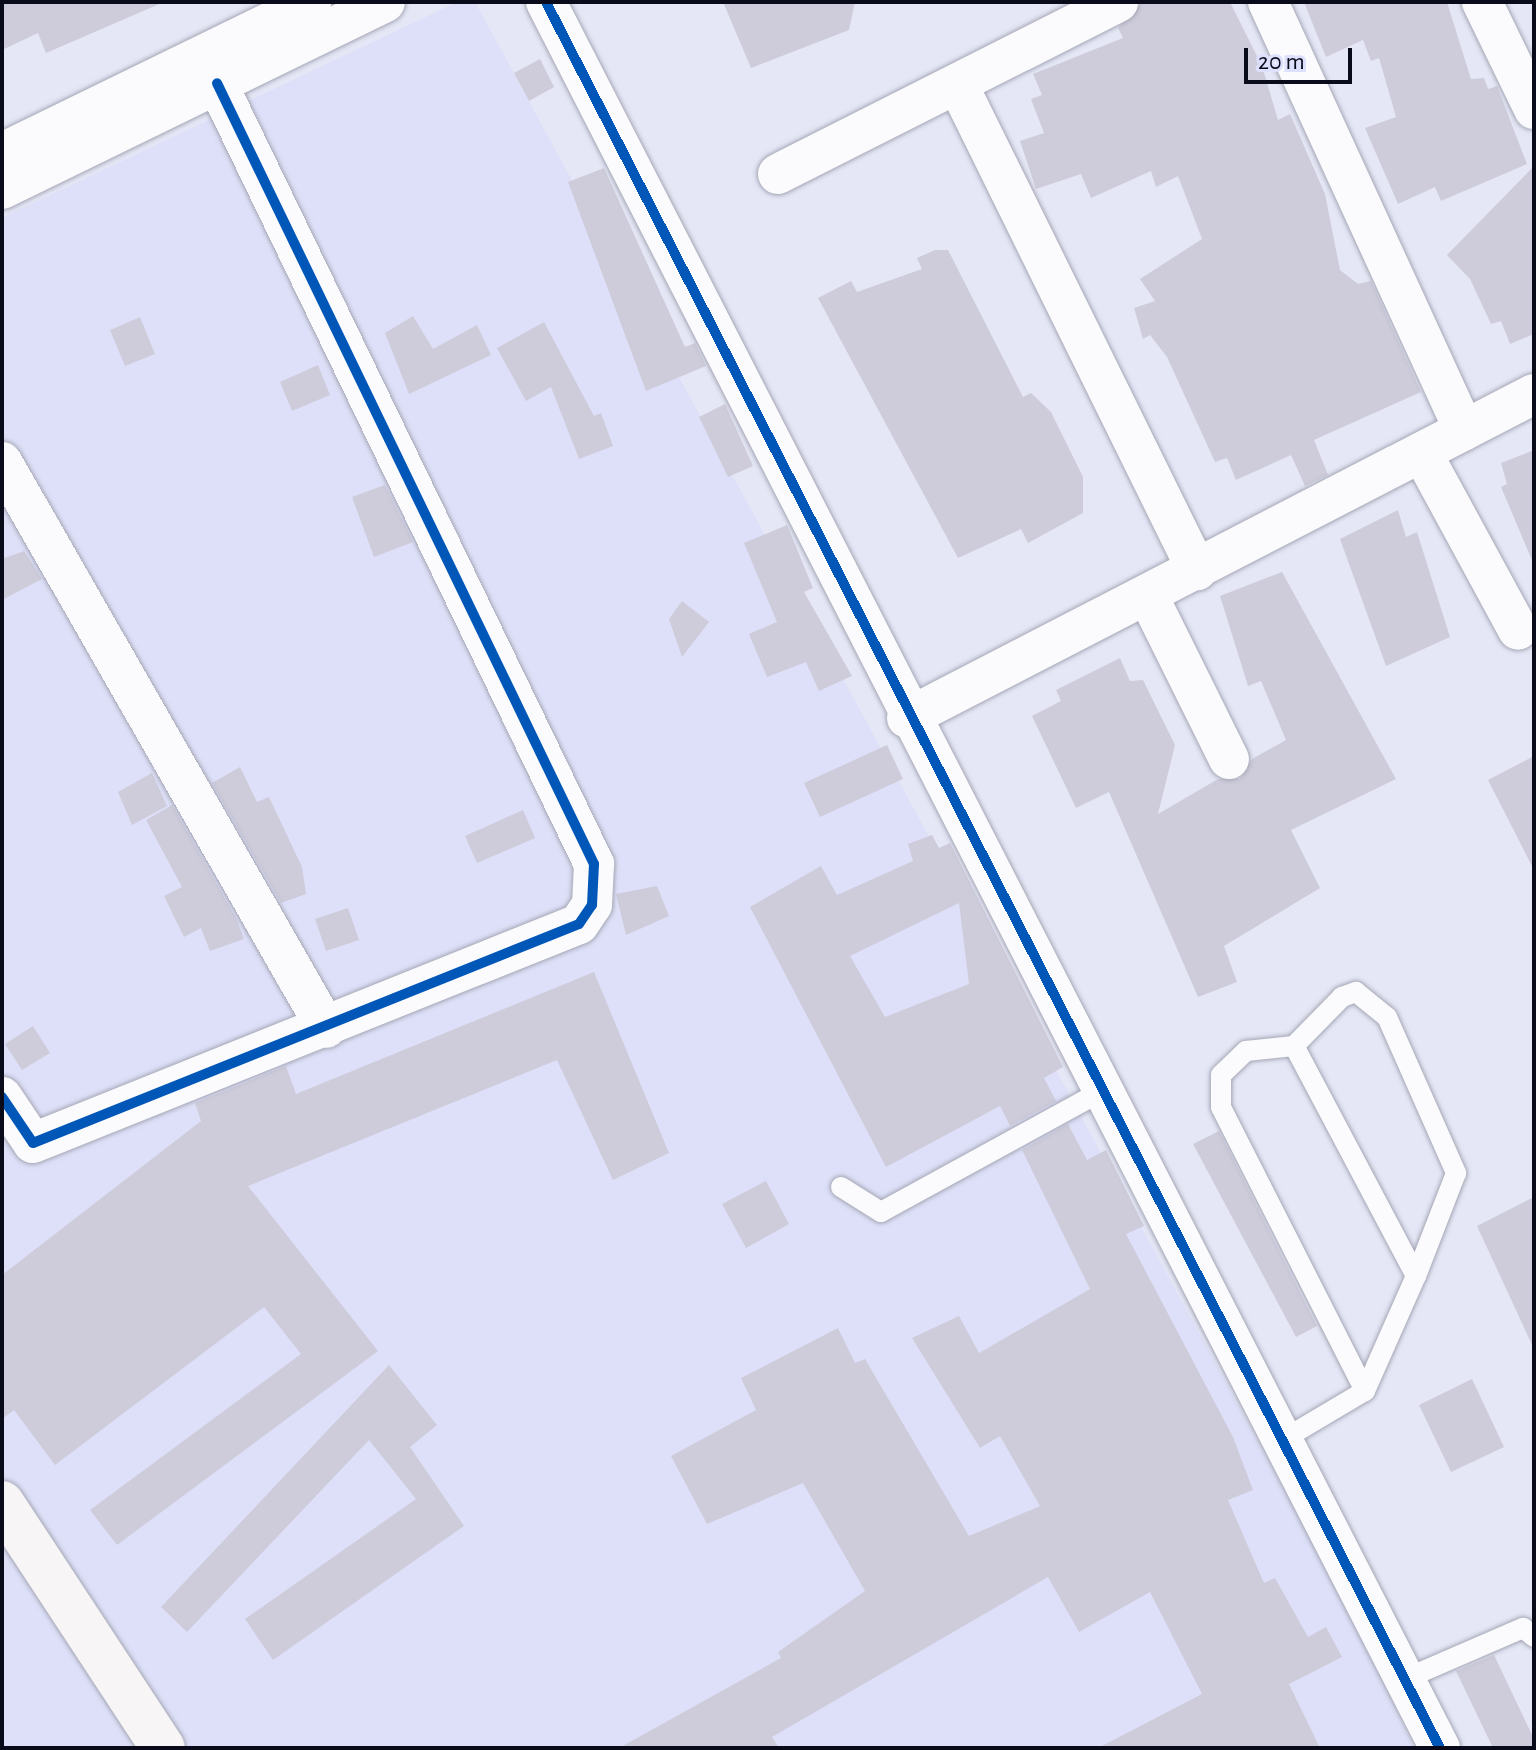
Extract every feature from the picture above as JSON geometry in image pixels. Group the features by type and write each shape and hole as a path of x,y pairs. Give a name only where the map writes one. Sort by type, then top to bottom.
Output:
{"main road":[{"path":"2,1503 163,1748"},
{"path":"2,1557 129,1748"}],"street":[{"path":"2,153 311,2"},
{"path":"2,189 385,2"},
{"path":"546,2 1098,1093 1284,1439 1440,1748"},
{"path":"778,174 1118,2"},
{"path":"1268,2 1464,430"},
{"path":"1482,2 1534,109"},
{"path":"2,1097 33,1143 579,924 592,905 594,864 217,83"},
{"path":"958,85 1197,570"},
{"path":"907,718 1534,394"},
{"path":"1422,453 1518,630"},
{"path":"2,462 326,1028"},
{"path":"1148,596 1229,759"}],"lane":[{"path":"1284,1439 1365,1391 1416,1276 1456,1173 1387,1017 1356,992 1342,997 1294,1046 1246,1051 1221,1075 1221,1107 1365,1391"},
{"path":"1294,1046 1416,1276"},
{"path":"841,1187 881,1212 1098,1093"},
{"path":"1405,1679 1523,1628 1534,1637"}],"shaded area":[{"path":"457,2 475,2 1349,1609 1414,1748 2,1748 2,218"}],"building":[{"path":"2,2 164,2 46,53 38,33 2,50"},
{"path":"723,2 855,2 849,30 751,68"},
{"path":"1143,2 1230,2 1262,66 1278,120 1290,114 1325,194 1340,270 1358,284 1371,281 1421,392 1314,440 1328,475 1305,486 1291,455 1236,480 1227,458 1215,462 1167,357 1150,335 1143,339 1134,308 1155,301 1140,279 1202,239 1178,176 1156,187 1151,171 1091,198 1081,174 1036,189 1020,141 1044,133 1031,99 1042,95 1033,74 1123,38 1118,28"},
{"path":"1304,2 1447,2 1471,79 1484,78 1488,89 1497,86 1527,164 1441,201 1435,187 1398,204 1365,128 1396,117 1379,58 1371,61 1363,40 1326,57"},
{"path":"540,59 554,87 529,101 514,73"},
{"path":"1534,166 1534,334 1510,344 1501,321 1491,324 1470,279 1447,255"},
{"path":"604,168 685,347 695,343 706,366 646,391 568,182"},
{"path":"935,250 948,250 1023,397 1031,393 1051,412 1083,477 1083,513 1028,543 1021,529 958,558 818,298 851,281 857,292 922,269 917,258"},
{"path":"413,316 433,349 477,325 491,355 409,394 385,333"},
{"path":"140,317 155,354 125,366 110,330"},
{"path":"544,322 594,416 601,413 613,446 579,459 551,387 526,401 497,348"},
{"path":"318,365 330,395 292,411 280,382"},
{"path":"725,404 753,466 728,477 699,417"},
{"path":"1534,450 1534,565 1501,487 1507,484 1501,463"},
{"path":"385,485 413,542 374,557 352,497"},
{"path":"1398,510 1406,537 1417,532 1450,637 1386,666 1340,539"},
{"path":"787,525 813,588 804,592 852,676 819,691 806,662 767,677 749,634 777,622 744,543"},
{"path":"24,551 42,579 2,600 2,559"},
{"path":"1282,572 1396,779 1291,830 1320,888 1224,946 1237,982 1198,997 1109,792 1076,808 1032,716 1061,701 1056,690 1120,658 1130,681 1143,680 1175,745 1158,814 1218,779 1240,779 1252,759 1286,740 1261,681 1248,686 1220,596"},
{"path":"682,601 709,622 682,657 669,619"},
{"path":"887,745 903,779 820,817 804,783"},
{"path":"1534,756 1534,870 1488,780"},
{"path":"240,767 257,802 269,797 302,867 306,894 281,903 212,783"},
{"path":"152,773 167,806 132,825 118,792"},
{"path":"172,805 236,918 244,939 210,951 201,928 184,937 164,896 182,887 146,820"},
{"path":"523,810 535,838 477,863 465,836"},
{"path":"932,835 939,848 950,843 1063,1067 1044,1078 1056,1101 1010,1126 1000,1106 886,1167 750,907 821,866 837,895 913,861 908,844","holes":["959,903 969,984 885,1017 850,956"]},
{"path":"657,886 669,916 626,935 616,894"},
{"path":"348,908 359,940 326,951 315,919"},
{"path":"594,972 669,1153 613,1180 557,1060 248,1186 378,1351 117,1545 90,1510 301,1354 264,1307 55,1465 14,1410 2,1419 2,1275 201,1121 195,1103 286,1066 296,1094"},
{"path":"33,1026 50,1053 22,1070 5,1044"},
{"path":"1068,1124 1087,1160 1106,1150 1144,1226 1126,1234 1233,1437 1253,1490 1228,1500 1264,1583 1275,1578 1308,1637 1326,1627 1342,1657 1289,1684 1320,1748 1098,1748 1202,1694 1150,1592 1079,1632 1048,1577 772,1737 779,1748 619,1748 781,1658 778,1652 865,1591 803,1483 707,1524 671,1456 756,1410 741,1378 838,1328 855,1363 865,1359 969,1536 1040,1506 1000,1436 980,1448 912,1338 959,1316 979,1353 1090,1289 1022,1150"},
{"path":"1219,1131 1317,1326 1296,1337 1193,1144"},
{"path":"766,1181 789,1224 746,1248 722,1204"},
{"path":"1534,1197 1534,1349 1477,1226"},
{"path":"389,1365 437,1425 410,1447 464,1526 273,1660 245,1619 416,1499 369,1440 187,1632 161,1607"},
{"path":"1472,1379 1504,1447 1451,1472 1419,1405"},
{"path":"1494,1655 1534,1739 1534,1748 1493,1748 1456,1671"}],"cycle path":[{"path":"546,2 1440,1748"},
{"path":"2,1097 33,1143 579,924 592,905 594,864 217,83"}]}
